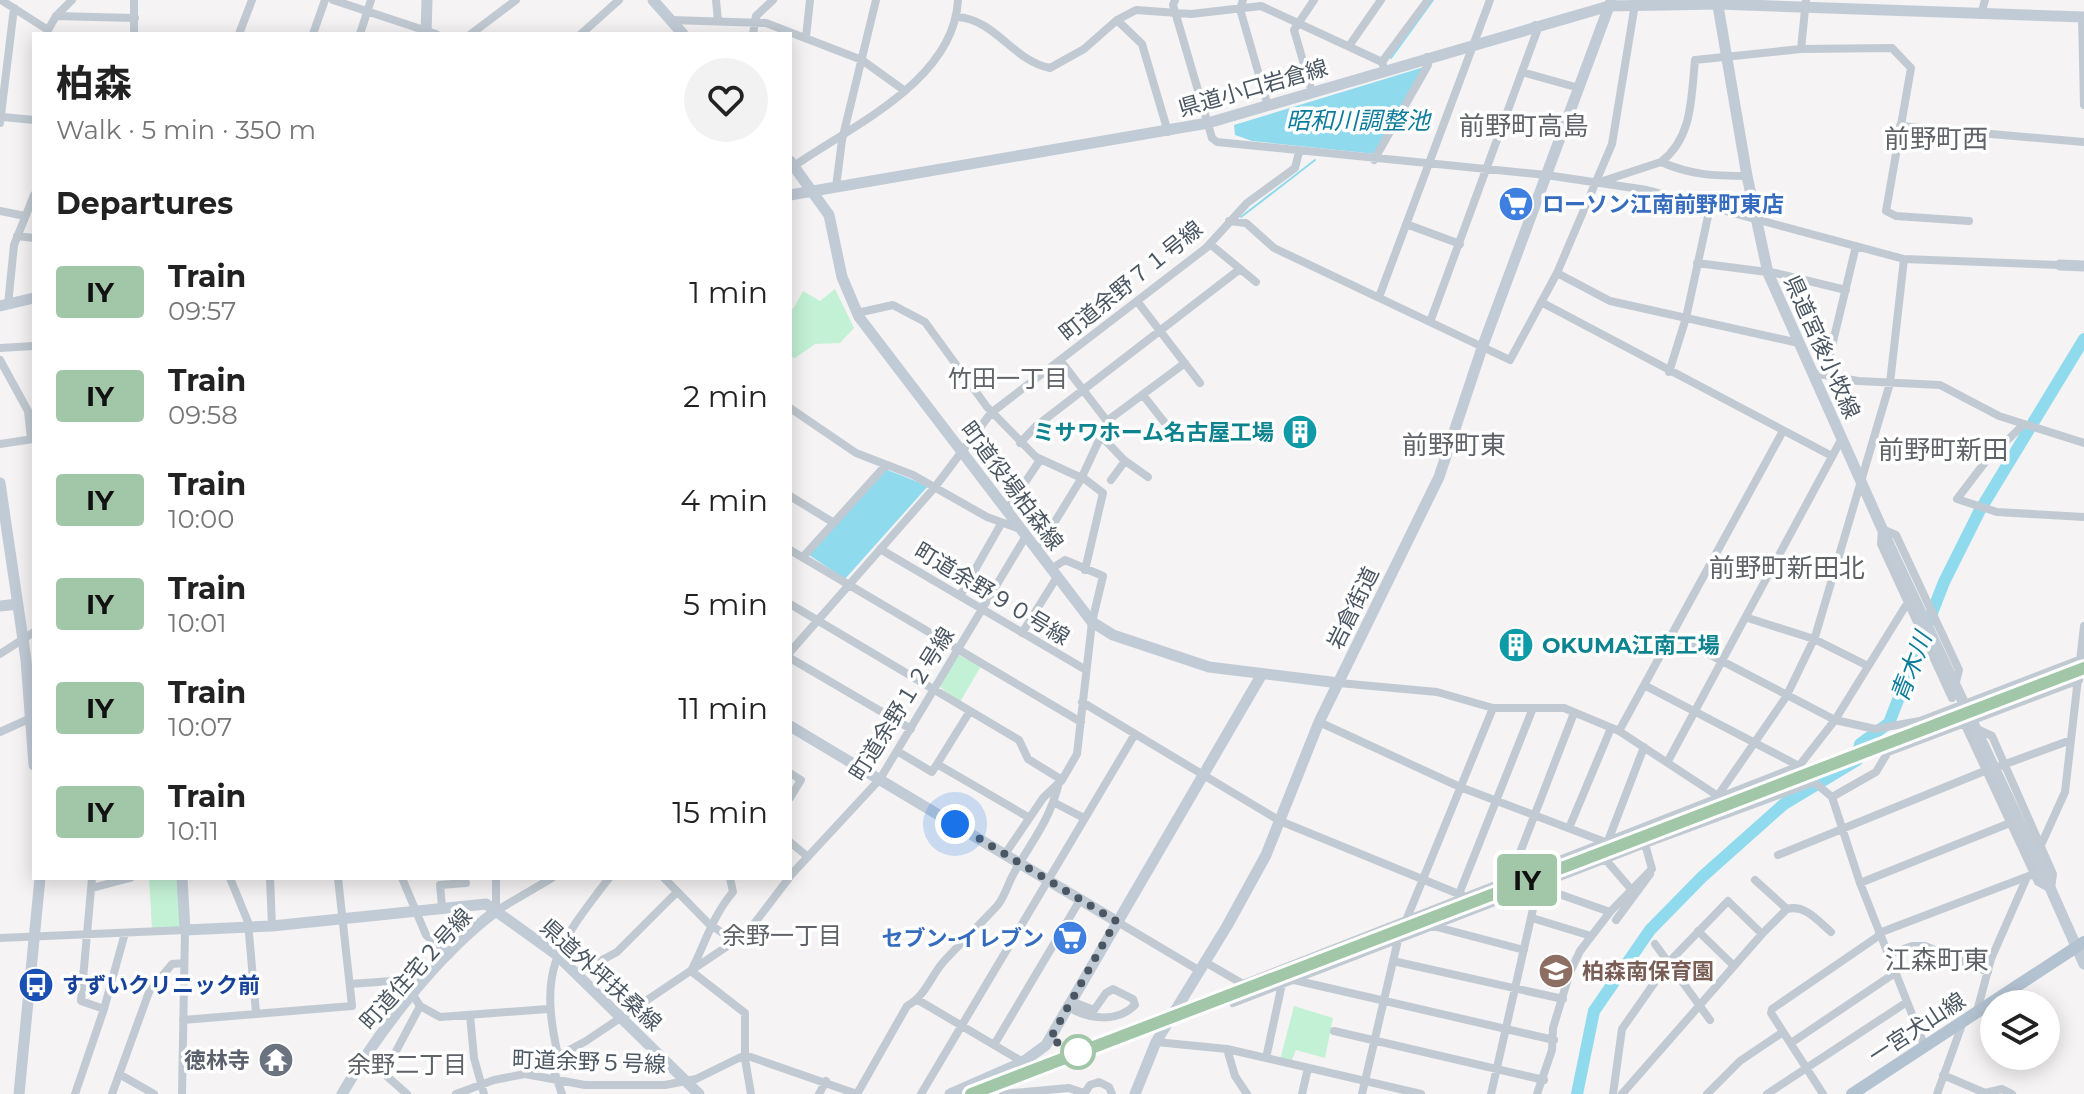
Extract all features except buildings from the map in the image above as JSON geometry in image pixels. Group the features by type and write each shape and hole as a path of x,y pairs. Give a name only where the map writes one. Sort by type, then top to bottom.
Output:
{"main road":[{"name":"一宮犬山線","path":"1852,1094 2080,945"}],"street":[{"path":"0,0 48,32 56,16 72,0"},
{"path":"134,0 134,32"},
{"path":"240,32 252,0"},
{"path":"314,32 325,0"},
{"path":"333,0 427,32"},
{"path":"361,32 371,0"},
{"path":"427,0 430,32"},
{"path":"474,32 516,0"},
{"path":"583,32 619,0"},
{"path":"653,0 681,32"},
{"path":"716,0 718,21"},
{"path":"753,32 756,16 773,0"},
{"path":"806,37 810,0"},
{"path":"836,187 844,135 876,0"},
{"path":"792,164 844,135 905,91 949,36 957,17 958,0"},
{"path":"1175,0 1175,13 1208,123 1217,142 1546,175 1647,190 1904,259 2084,266"},
{"path":"1312,92 1294,30 1314,0"},
{"path":"1349,46 1381,0"},
{"path":"957,17 972,18 985,25 1045,68 1084,49 1117,20 1136,10 1175,13 1268,5 1298,24 1349,46 1384,66 1428,0"},
{"path":"1981,15 1985,0"},
{"path":"1379,297 1487,1"},
{"name":"県道宮後小牧線","path":"1717,2 1755,219 1768,273 1799,343 1819,374 1841,440 2033,871 2051,889 2080,945 2084,964"},
{"name":"県道小口岩倉線","path":"792,195 1208,123 1312,92 1384,66 1427,57 1610,3 1805,4 1981,15 2083,16"},
{"name":"岩倉街道","path":"1135,1094 1156,1042 1266,855 1319,722 1439,477 1482,348 1610,3"},
{"path":"1229,221 1246,223 1274,248 1510,360 1557,273 1598,182 1621,101 1635,4"},
{"path":"1801,49 1805,4"},
{"path":"1241,5 1268,106"},
{"path":"14,8 2,93 2,120 32,120"},
{"path":"56,16 135,18"},
{"path":"2083,16 2084,105"},
{"path":"671,20 755,22 789,32"},
{"path":"1117,20 1142,44 1168,132"},
{"path":"1430,322 1488,170 1537,31 1535,25"},
{"path":"792,33 862,60 905,91"},
{"path":"1598,182 1661,162 1678,148 1689,116 1695,60 1801,49 1892,48 1911,68 1886,211 1896,216 1969,221"},
{"path":"1374,160 1428,65 1427,57"},
{"path":"1522,72 1579,88"},
{"path":"1900,126 2084,142"},
{"name":"町道余野７１号線","path":"792,650 935,487 991,413 1210,244 1247,203 1295,168 1299,152"},
{"path":"1661,162 1686,173 1747,176"},
{"name":"町道役場柏森線","path":"792,164 830,218 842,277 857,313 1094,623"},
{"path":"32,200 17,236 4,305 32,298"},
{"path":"1669,372 1686,318 1710,207"},
{"path":"0,211 25,216"},
{"path":"1406,224 1460,244"},
{"path":"17,236 32,238"},
{"path":"1210,244 1256,282"},
{"path":"1856,246 1846,290 1819,374 1890,383 1940,385 2023,425 2084,443"},
{"path":"1720,796 1786,697 1814,639 1890,383 1904,259"},
{"path":"1697,263 1768,273 1846,290"},
{"path":"1020,443 1035,427 1240,269"},
{"path":"1557,273 1610,301 1799,343"},
{"path":"1137,301 1200,383"},
{"path":"1541,302 1830,455"},
{"path":"857,313 893,305 925,322 991,413 1020,443 1040,460 1103,493 1085,570"},
{"path":"0,348 32,346"},
{"path":"0,360 28,411 32,433"},
{"path":"1060,360 1107,421"},
{"path":"1037,551 1081,479 1107,421 1185,363"},
{"path":"1143,395 1172,432"},
{"path":"792,409 856,453 935,487 1023,533"},
{"path":"2023,425 1986,461 1957,499 1997,512 2084,517"},
{"path":"1569,828 1615,730 1644,685 1783,431"},
{"path":"1101,436 1125,461 1148,477"},
{"path":"0,444 32,439"},
{"path":"1668,761 1724,663 1830,455 1841,440"},
{"path":"1006,511 1040,460"},
{"path":"1111,480 1125,461"},
{"path":"803,557 885,466"},
{"path":"0,483 18,604 28,635 32,717 0,732"},
{"path":"792,497 834,523"},
{"path":"960,596 1001,524"},
{"path":"1882,529 1896,535 1959,670 1954,702 1881,544 1882,529"},
{"name":"町道余野１２号線","path":"792,872 880,779 959,650 1023,533"},
{"name":"町道余野９０号線","path":"880,549 1086,670"},
{"path":"792,551 1081,722"},
{"path":"745,1055 855,1093 878,1060 907,1006 918,1000 944,960 999,905 1019,862 1048,821 1060,783 1077,754 1086,670 1103,576 1065,560 1054,573 1022,633"},
{"path":"792,727 1116,921 1243,984 1799,766 1835,720 1908,602"},
{"path":"0,606 18,604"},
{"path":"792,605 1019,740 1028,759 1060,783"},
{"path":"1748,618 1814,639 1868,666"},
{"path":"1094,623 1113,635 1202,665 1437,692 1493,708 1551,707 1574,713 1615,730 1720,796"},
{"path":"2041,845 2065,792 2082,683 2084,626"},
{"path":"0,654 28,635"},
{"path":"1672,635 1835,720 1875,729 1897,727 1954,702 2082,658"},
{"path":"792,659 911,729"},
{"path":"950,1094 1023,1062 1046,1045 1262,674"},
{"path":"1832,797 1876,772 1888,752 2082,683"},
{"path":"1644,685 1799,766"},
{"path":"1082,702 1280,821 1463,896"},
{"path":"1362,1094 1398,940 1493,708"},
{"path":"1463,896 1533,708"},
{"path":"897,751 932,772 970,711"},
{"path":"1509,881 1574,713"},
{"path":"1319,722 1460,787 1607,842"},
{"path":"1964,723 1992,736 2053,874 2051,889"},
{"path":"1964,723 2033,871 1988,972 1977,1012"},
{"path":"921,1094 1135,734"},
{"path":"1778,855 1841,827 2071,740"},
{"path":"1607,842 1644,747"},
{"path":"937,764 1028,817"},
{"path":"792,774 801,780 792,795"},
{"path":"1005,854 1028,817 1060,783"},
{"path":"1233,1003 1645,844 1817,784 1832,797 1860,883 1925,1047"},
{"path":"1053,802 1084,818"},
{"path":"1860,883 2010,823"},
{"path":"792,844 808,857"},
{"path":"1645,844 1652,869"},
{"path":"1606,860 1630,888"},
{"path":"1537,1094 1544,1080 1554,1040 1553,1028 1570,972 1591,936 1610,912 1630,888 1652,869"},
{"path":"1616,920 1652,869"},
{"path":"1823,1094 1771,1013 1775,1005 1879,934 2033,871"},
{"path":"19,1094 40,880"},
{"path":"92,880 81,1001 104,1009"},
{"path":"92,888 122,880"},
{"path":"182,880 185,930 182,1094"},
{"path":"231,880 248,927 256,1013"},
{"path":"270,880 272,926"},
{"path":"183,1020 352,1006 338,880"},
{"path":"403,880 426,935 449,955"},
{"path":"496,880 496,911"},
{"path":"496,911 549,880"},
{"path":"562,1094 548,1009 557,955 608,880"},
{"path":"666,880 712,925 734,941"},
{"path":"730,880 733,892 712,925 691,971 745,1013 745,1055 751,1094"},
{"name":"町道余野１２号線","path":"525,1074 621,1017 734,941 755,925 784,880"},
{"path":"1755,880 1787,909"},
{"path":"442,907 440,885 466,883"},
{"path":"1538,887 1610,912"},
{"path":"1491,1094 1538,887"},
{"path":"576,974 617,952 677,892"},
{"path":"994,1045 1080,900"},
{"path":"1613,1094 1622,1029 1669,962 1728,901 1762,934"},
{"name":"県道外坪扶桑線","path":"185,930 272,926 478,902 496,911 557,955 699,1094"},
{"path":"1622,1094 1787,909 1796,906 1804,910 1831,932"},
{"name":"町道住宅２号線","path":"342,1094 365,1057 417,1001 449,955 496,911"},
{"path":"1532,918 1591,936"},
{"path":"1433,926 1524,950"},
{"path":"0,938 185,930"},
{"path":"1698,931 1734,966"},
{"path":"75,1094 104,1009 125,933"},
{"path":"1655,944 1710,1020"},
{"path":"1888,955 1912,946 1925,946 1988,972"},
{"path":"1393,961 1563,999"},
{"path":"112,1094 149,992 172,964 184,963"},
{"path":"1791,1043 1895,973"},
{"path":"350,984 390,980 440,1017 548,1009"},
{"path":"1293,980 1554,1040"},
{"path":"1266,1058 1282,984"},
{"path":"1113,989 1133,999 1133,1008 1094,1019 1071,1005 1090,1011 1113,989"},
{"path":"1102,997 1105,1007 1116,1014"},
{"path":"918,1000 1023,1062"},
{"path":"385,1072 417,1001"},
{"path":"1767,1094 1907,1002"},
{"path":"470,1015 474,1058 484,1094"},
{"path":"1937,1094 1963,1021"},
{"path":"1334,1031 1544,1080"},
{"path":"1707,1094 1740,1061 1783,1032"},
{"path":"1156,1042 1227,1049 1421,1094"},
{"path":"1227,1049 1235,1076 1247,1094"},
{"name":"町道余野５号線","path":"456,1094 481,1084 525,1074 585,1085 665,1090 745,1055"},
{"path":"365,1057 385,1072 397,1090 407,1094"},
{"path":"1302,1094 1308,1068"},
{"path":"119,1074 154,1094"},
{"path":"1943,1075 1985,1093 2002,1089 2012,1094"},
{"path":"819,1094 826,1081"},
{"path":"1003,1094 1084,1093 1090,1085 1099,1082 1109,1087 1112,1094"}],"green space":[{"path":"835,289 854,328 840,343 815,344 792,357 792,308 803,291 820,301"},
{"path":"958,655 981,666 960,702 939,686"},
{"path":"149,880 178,880 180,927 152,929"},
{"path":"1294,1006 1333,1018 1325,1058 1296,1050 1291,1062 1280,1060"}],"water":[{"name":"昭和川調整池","path":"1424,67 1376,154 1252,141 1235,135 1234,125"},
{"path":"885,469 928,486 845,579 809,555"}],"waterway":[{"path":"1391,58 1433,0"},
{"path":"1241,217 1315,160"},
{"name":"青木川","path":"1577,1094 1594,1011 1650,930 1702,877 1784,804 1857,760 1860,744 1889,723 1944,582 1980,510 2084,339"}],"railway":[{"path":"971,1094 2084,668"}],"train":[{"name":"IY","path":"971,1094 2084,668"}],"place":[{"name":"ローソン江南前野町東店","path":"1516,204"},
{"name":"ミサワホーム名古屋工場","path":"1300,432"},
{"name":"OKUMA江南工場","path":"1516,645"},
{"name":"セブン-イレブン","path":"1070,938"},
{"name":"柏森南保育園","path":"1556,971"},
{"name":"すずいクリニック前","path":"36,985"},
{"name":"徳林寺","path":"276,1060"}],"district":[{"name":"前野町高島","path":"1524,126"},
{"name":"前野町西","path":"1936,139"},
{"name":"竹田一丁目","path":"1008,378"},
{"name":"前野町東","path":"1454,445"},
{"name":"前野町新田","path":"1943,450"},
{"name":"前野町新田北","path":"1787,568"},
{"name":"余野一丁目","path":"782,935"},
{"name":"江森町東","path":"1937,960"},
{"name":"余野二丁目","path":"407,1064"}],"route":[{"path":"955,824 1116,921 1050,1039 1078,1052"}]}
